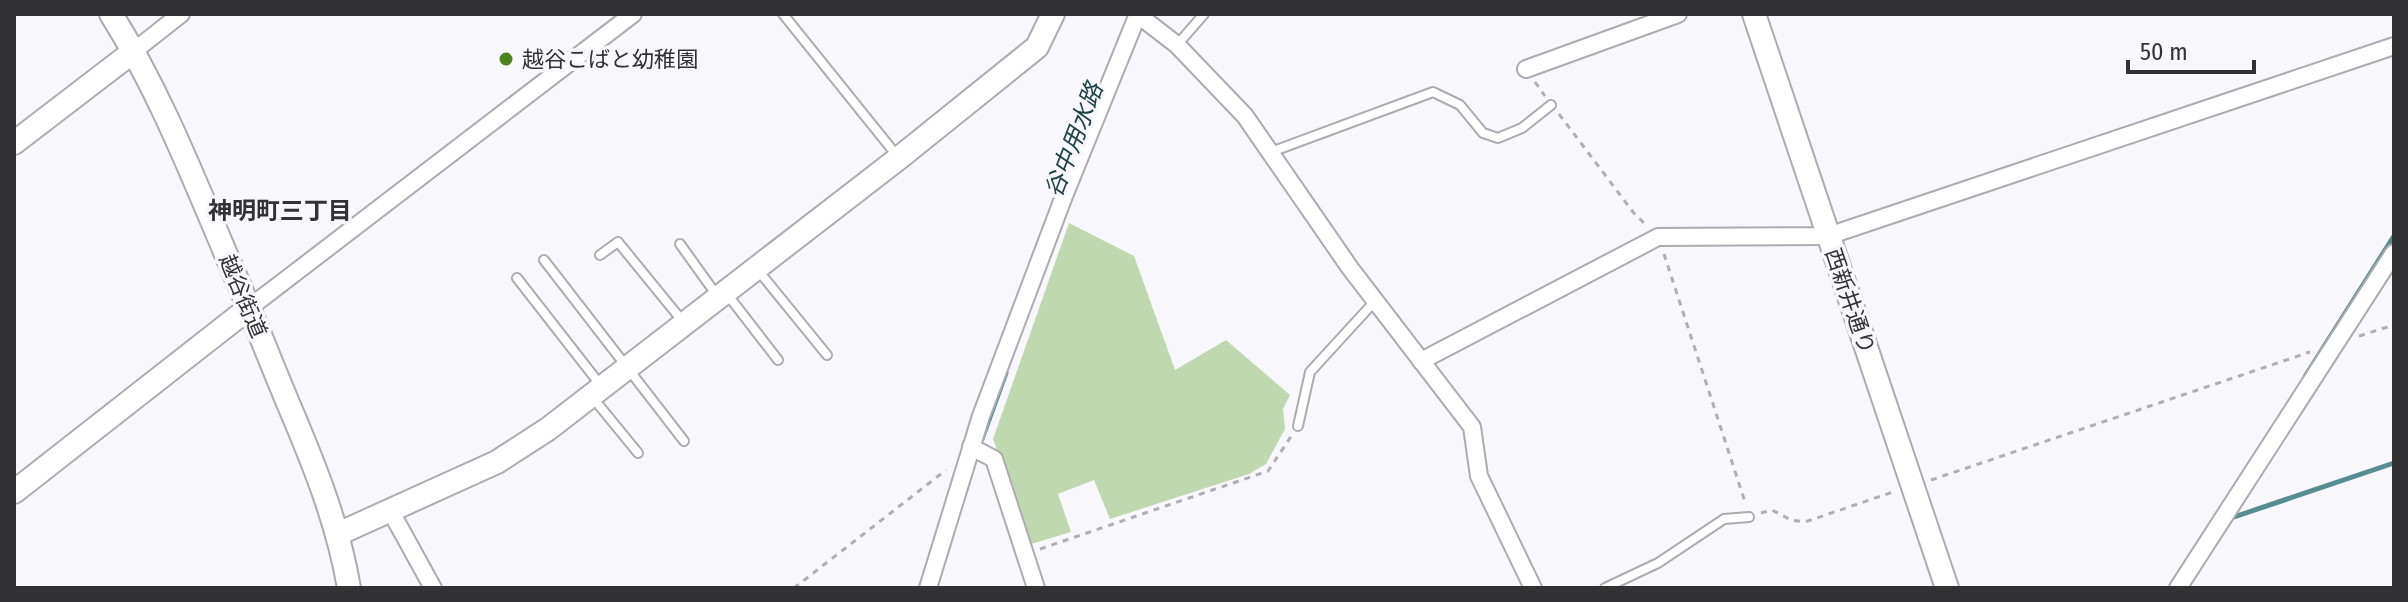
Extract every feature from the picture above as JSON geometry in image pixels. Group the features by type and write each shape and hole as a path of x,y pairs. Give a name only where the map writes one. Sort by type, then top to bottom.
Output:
{"street":[{"name":"越谷街道","path":"111,14 134,51 161,106 249,308 312,461 338,534 349,588"},
{"path":"14,143 181,14"},
{"path":"14,492 633,14"},
{"path":"338,534 497,462 548,429 899,158 1037,47 1053,14"},
{"path":"928,588 971,447 1064,196 1137,14 1177,45 1245,116 1375,301 1472,427 1479,476 1533,588"},
{"path":"1526,69 1678,14"},
{"name":"西新井通り","path":"1754,14 1947,588"},
{"path":"1421,361 1658,237 1828,236 2394,46"},
{"path":"2178,588 2394,253"},
{"path":"971,447 994,459 1036,588"},
{"path":"390,510 433,588"}],"lane":[{"path":"783,14 899,158"},
{"path":"1177,45 1204,14"},
{"path":"1270,152 1433,92 1460,105 1483,133 1498,138 1522,128 1551,105"},
{"path":"600,255 618,242 684,324"},
{"path":"680,244 778,360"},
{"path":"544,260 684,441"},
{"path":"757,268 827,355"},
{"path":"517,278 638,453"},
{"path":"1298,426 1310,372 1375,301"},
{"path":"1605,588 1658,563 1724,519 1749,517"}],"path":[{"path":"1025,554 1268,471 1298,426"},
{"path":"794,588 957,463 971,447"}],"green space":[{"path":"1069,223 1134,256 1175,370 1226,340 1290,395 1283,409 1285,429 1266,464 1249,474 1110,519 1094,480 1058,494 1071,532 1031,544 993,439"}],"waterway":[{"path":"2306,375 2394,236"},
{"name":"谷中用水路","path":"982,439 1006,373"},
{"path":"2228,519 2394,463"}],"place":[{"name":"越谷こばと幼稚園","path":"506,59"}],"district":[{"name":"神明町三丁目","path":"280,211"}]}
